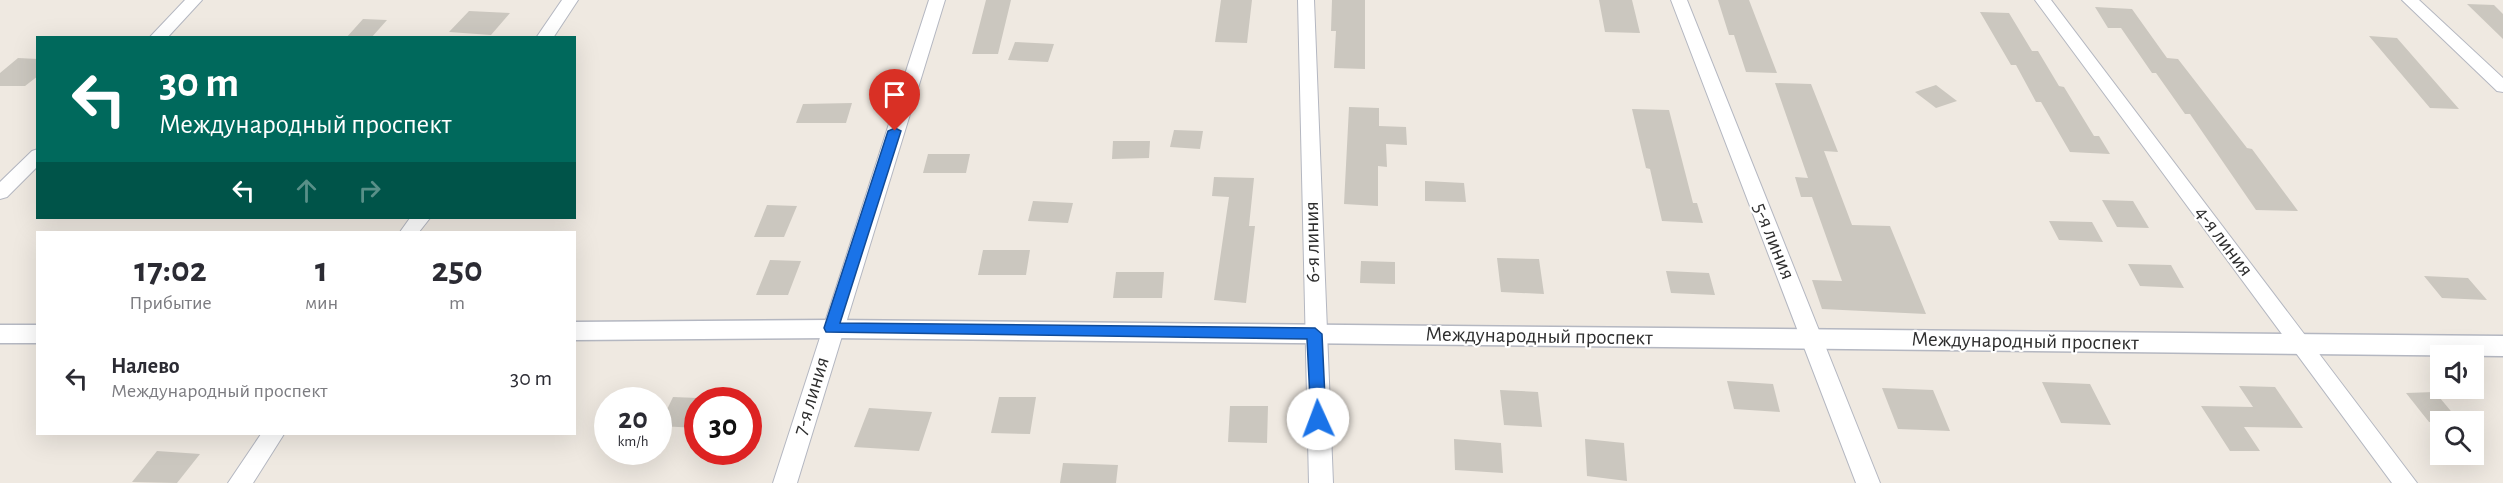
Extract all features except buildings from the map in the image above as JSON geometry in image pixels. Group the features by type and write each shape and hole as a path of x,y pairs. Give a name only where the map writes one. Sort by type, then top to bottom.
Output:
{"street":[{"path":"159,36 195,0"},
{"path":"545,36 570,0"},
{"name":"7-я линия","path":"785,483 831,328 937,0"},
{"name":"6-я линия","path":"1306,0 1321,483"},
{"name":"5-я линия","path":"1678,0 1868,483"},
{"name":"4-я линия","path":"2043,0 2404,483"},
{"path":"2410,0 2503,87"},
{"path":"0,193 36,157"},
{"path":"410,231 419,219"},
{"name":"Международный проспект","path":"576,331 831,328 2503,346"},
{"path":"0,334 36,334"},
{"path":"240,483 272,435"}],"route":[{"path":"895,131 831,328 1315,334 1318,419"}]}
